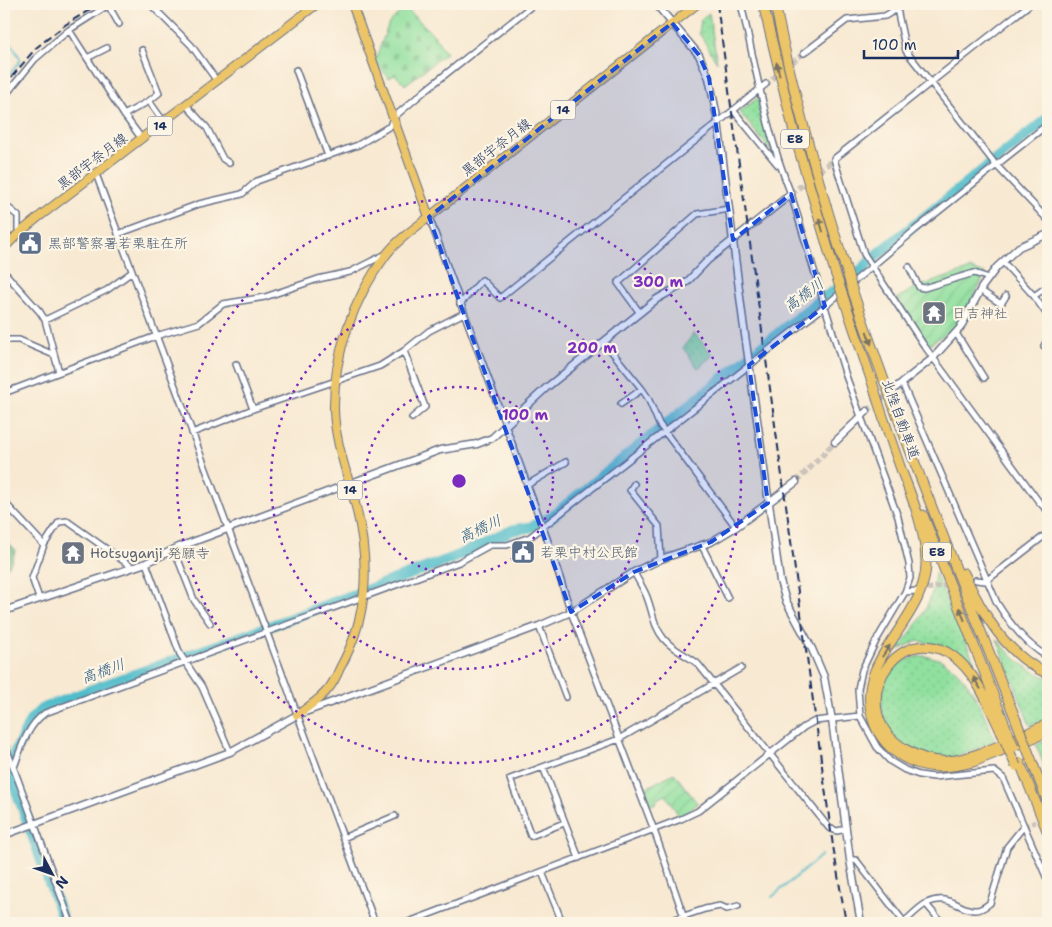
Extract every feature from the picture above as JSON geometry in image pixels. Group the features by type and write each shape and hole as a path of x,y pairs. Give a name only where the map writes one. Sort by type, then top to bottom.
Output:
{"highway":[{"name":"北陸自動車道","path":"764,4 793,130 835,272 871,378 1002,726 1047,829"},
{"name":"北陸自動車道","path":"775,4 804,130 853,292 880,371 916,466 1048,803"},
{"path":"871,378 919,520 926,562 923,584 915,605 882,656 872,677 869,692 873,722 889,746 903,757 920,765 939,768 960,766 973,762 1048,732"},
{"path":"916,466 966,578 984,612 999,634 1015,652 1024,660 1048,674"},
{"path":"1002,726 976,682 964,666 949,654 934,648 911,649 895,656 883,671 877,690 881,722 893,740 901,747 928,760 948,761 970,756 1048,724"}],"main road":[{"name":"黒部宇奈月線","path":"4,248 20,232 317,4"},
{"path":"352,4 428,217"},
{"name":"黒部宇奈月線","path":"297,715 321,697 339,671 349,653 356,633 363,597 365,583 364,553 359,521 338,440 334,412 335,381 341,348 364,290 387,254 428,217 697,4"}],"street":[{"path":"4,97 35,59 69,30 109,4 119,24"},
{"path":"150,4 191,45 217,81"},
{"path":"118,234 199,204 242,194 257,181 358,145 390,126 393,118 534,4"},
{"path":"656,4 699,55 709,78 718,121 749,365 780,581 786,601 812,649 824,677 832,720 850,860 861,923"},
{"path":"741,4 780,167 791,194 860,417 898,517 907,551 910,578 905,592 876,641 862,670 858,689 860,716 877,747 890,761 904,770 919,776 934,777 994,771 1003,778 1048,881"},
{"path":"804,53 847,20 885,16 896,6 906,4"},
{"path":"1030,4 834,159 864,254 871,266 933,358 1038,502 1048,511"},
{"path":"1045,4 1048,9"},
{"path":"896,6 906,51 996,165 1048,220"},
{"path":"69,30 124,115 142,139"},
{"path":"87,58 107,48"},
{"path":"124,115 149,101 158,93 142,50"},
{"path":"296,70 328,156"},
{"path":"460,304 482,280 500,298 766,84"},
{"path":"149,101 164,122"},
{"path":"186,105 207,128 224,159 229,163"},
{"path":"733,110 780,167"},
{"path":"14,767 30,728 37,719 45,714 459,562 490,545 507,545 519,542 543,528 825,306 871,266 1048,124"},
{"path":"96,174 375,923"},
{"path":"4,611 146,563 174,549 228,528 440,450 477,444 492,438 546,388 657,299 687,282 708,260 791,194"},
{"path":"4,204 18,216 18,229 20,232"},
{"path":"640,313 618,283 697,214 729,210"},
{"path":"428,217 543,528 571,612 654,830 686,923"},
{"path":"894,389 933,358 956,333 980,290 1002,262 1019,247 1048,234"},
{"path":"4,393 156,336 199,323 222,304 266,297 318,279 350,272 387,254"},
{"path":"1002,262 1034,296 1048,316"},
{"path":"910,268 920,286 924,288 974,273 989,278"},
{"path":"4,272 45,320 59,372"},
{"path":"45,320 107,290 132,272"},
{"path":"1034,296 1048,286"},
{"path":"980,290 1001,304 1006,296"},
{"path":"192,433 253,409 380,366 404,351 429,331 464,313"},
{"path":"956,333 984,378"},
{"path":"1048,338 1044,346 1048,348"},
{"path":"4,340 19,340 54,355"},
{"path":"604,342 642,389 664,432 736,527"},
{"path":"404,351 425,407 412,418"},
{"path":"236,364 253,409"},
{"path":"902,383 997,603 1006,618 1029,643 1048,657"},
{"path":"621,404 642,389"},
{"path":"835,442 867,411"},
{"path":"527,485 566,462"},
{"path":"4,835 230,752 297,715 539,626 571,612 634,572 661,559 712,542 736,527 796,482"},
{"path":"634,484 630,490 659,526 661,559"},
{"path":"4,497 7,505 44,545"},
{"path":"39,598 32,578 44,545 59,522 66,521 132,567"},
{"path":"976,580 986,581 1048,534"},
{"path":"702,546 728,598"},
{"path":"174,549 194,600 210,623"},
{"path":"146,563 180,654 202,687 230,752"},
{"path":"634,572 648,598 654,625 664,639 673,648 689,656 698,664 829,828 837,831 846,829"},
{"path":"905,592 916,591"},
{"path":"539,626 566,698"},
{"path":"564,822 531,836 510,779 619,739 741,668"},
{"path":"406,923 417,921 654,830 698,811 804,727 815,721 860,716"},
{"path":"4,742 70,923"},
{"path":"543,767 579,858"},
{"path":"343,838 395,816"},
{"path":"850,860 856,860 903,922 926,904 946,900 975,911 990,903 1006,847 1024,826"},
{"path":"542,872 562,922"},
{"path":"926,904 942,923"},
{"path":"663,923 720,906 727,910 738,906"}],"highlighted area":[{"path":"672,23 699,55 709,78 733,240 791,194 825,306 749,365 768,503 711,542 634,572 571,612 429,217"}],"green space":[{"path":"405,7 433,34 446,53 405,85 395,75 389,78 375,61 389,23"},
{"path":"709,13 717,62 699,33 701,19"},
{"path":"759,97 773,153 739,112"},
{"path":"971,269 986,274 957,327 928,345 897,298 917,287"},
{"path":"694,333 713,355 698,368 683,348"},
{"path":"4,538 16,550 9,566 4,571"},
{"path":"935,573 975,663 942,645 917,641 898,650 918,622 930,600"},
{"path":"997,639 1020,662 1048,678 1048,719 1030,726"},
{"path":"924,656 943,661 962,676 975,696 995,740 965,754 941,758 915,751 902,744 889,731 882,714 882,696 887,678 891,671 900,663"},
{"path":"1048,739 1048,775 1036,745"},
{"path":"674,773 698,804 679,816 666,795 657,799 656,803 648,806 642,790"}],"waterway":[{"path":"4,32 20,58 20,61 4,81"},
{"name":"高橋川","path":"64,923 10,773 14,754 31,720 42,709 453,558 513,530 531,527 550,518 817,302 852,279 877,255 1048,118"},
{"path":"4,201 17,211"},
{"path":"772,897 822,855"}],"tunnel":[{"path":"787,67 804,53"},
{"path":"766,84 780,72"},
{"path":"791,194 834,159"},
{"path":"867,411 892,391"},
{"path":"796,482 835,442"},
{"path":"920,590 976,580"},
{"path":"1024,826 1048,818"}],"railway":[{"path":"4,86 36,48 65,25 99,4"},
{"path":"717,4 833,846 846,923"}],"place":[{"name":"黒部警察署若栗駐在所","path":"30,243"},
{"name":"日吉神社","path":"934,313"},
{"name":"若栗中村公民館","path":"523,552"},
{"name":"Hotsuganji 発願寺","path":"73,553"}]}
